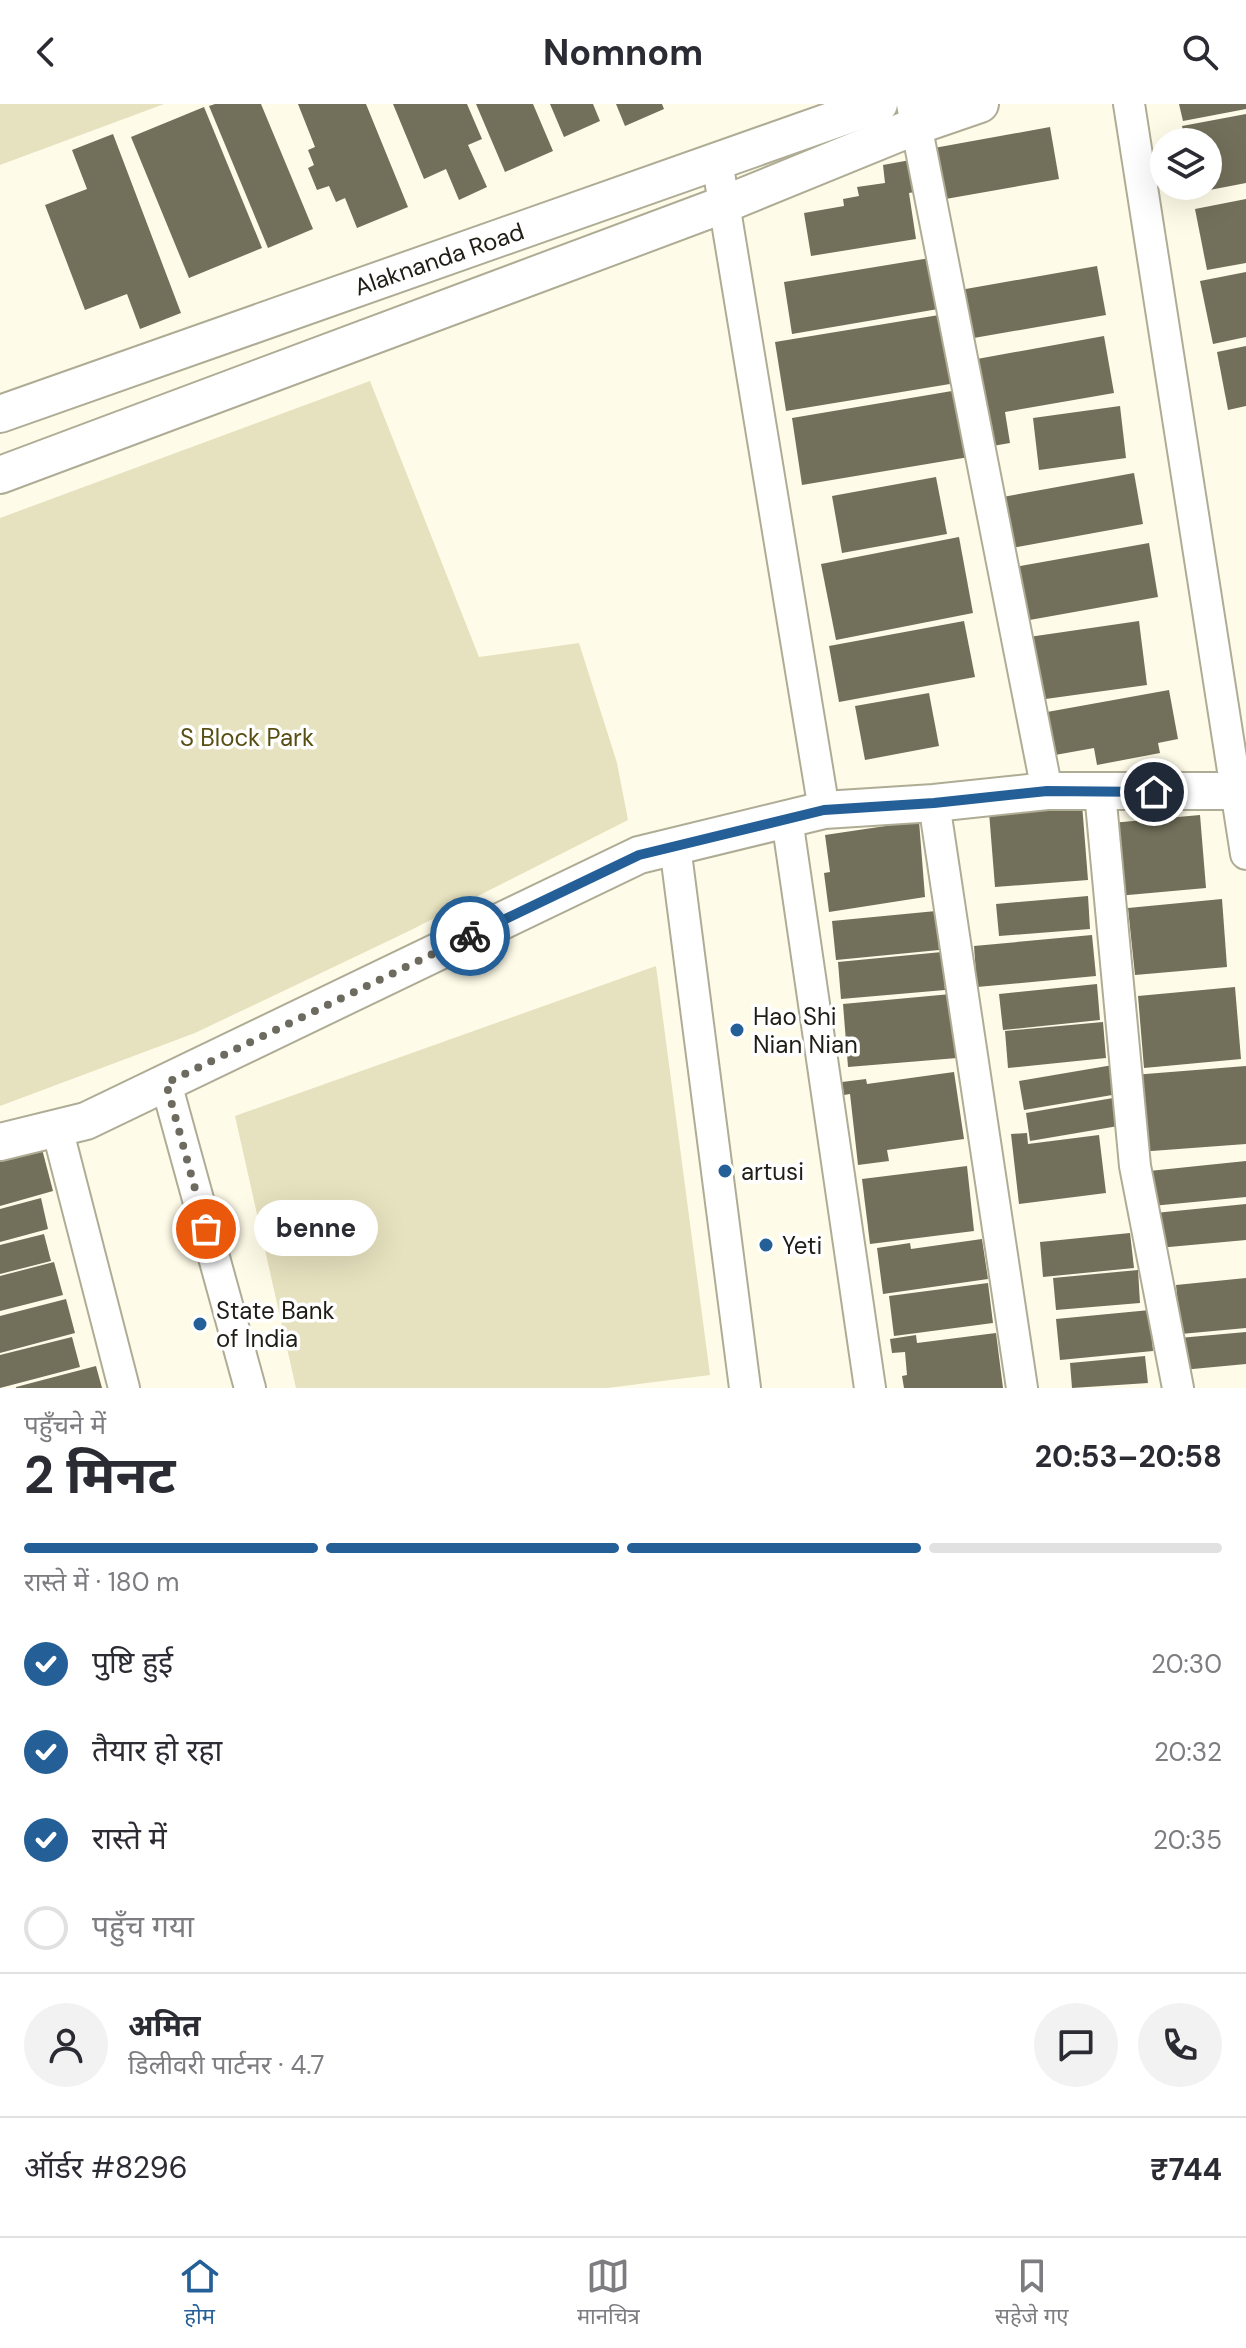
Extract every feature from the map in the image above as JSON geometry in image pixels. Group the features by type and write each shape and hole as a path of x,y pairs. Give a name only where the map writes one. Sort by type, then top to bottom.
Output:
{"street":[{"name":"Alaknanda Road","path":"0,414 879,104"},
{"path":"0,475 725,204 914,115 980,104"},
{"path":"1129,104 1241,791 1246,854"},
{"path":"914,115 1047,791"},
{"path":"717,161 824,810"},
{"path":"0,1142 86,1121 639,855 824,810 1047,791 1241,791"},
{"path":"1100,792 1135,1166 1178,1388"},
{"path":"934,803 1022,1388"},
{"path":"787,819 870,1388"},
{"path":"675,846 745,1388"},
{"path":"166,1083 250,1388"},
{"path":"57,1128 124,1388"}],"green space":[{"path":"0,104 164,104 0,165"},
{"name":"S Block Park","path":"370,381 479,657 579,643 617,763 628,820 409,931 195,1033 0,1106 0,518"},
{"path":"656,966 710,1375 607,1388 296,1388 235,1116"}],"building":[{"path":"261,104 313,229 268,248 209,106"},
{"path":"298,104 366,104 408,207 357,228 345,198 336,202 329,186 317,190 308,168 314,165 308,150 315,147"},
{"path":"393,104 467,104 482,139 468,145 487,187 459,200 446,169 424,179"},
{"path":"476,104 533,104 553,151 505,172"},
{"path":"550,104 593,104 600,121 564,137"},
{"path":"616,104 662,104 664,109 625,126"},
{"path":"1179,104 1246,104 1246,109 1183,121"},
{"path":"204,107 262,248 189,278 131,137"},
{"path":"1246,114 1246,183 1222,188 1222,128 1182,126"},
{"path":"1050,127 1059,179 940,200 923,150"},
{"path":"113,134 181,313 140,329 127,294 85,310 45,205 87,189 72,150"},
{"path":"921,158 926,190 909,193 916,239 811,256 804,213 844,206 843,199 859,196 857,187 885,183 883,165"},
{"path":"1246,199 1246,263 1207,270 1195,209"},
{"path":"936,257 944,308 792,334 784,282"},
{"path":"1097,266 1106,315 968,339 960,290"},
{"path":"1246,272 1246,337 1213,344 1200,281"},
{"path":"945,314 956,383 786,411 775,342"},
{"path":"1104,336 1114,393 1005,412 1010,443 981,448 966,361"},
{"path":"1246,346 1246,406 1228,410 1217,352"},
{"path":"958,390 969,457 802,485 792,418"},
{"path":"1120,406 1126,458 1039,470 1033,418"},
{"path":"1134,473 1143,524 1006,549 997,498"},
{"path":"936,477 947,534 842,553 832,496"},
{"path":"959,537 973,613 836,640 821,564"},
{"path":"1149,543 1158,597 1024,621 1014,567"},
{"path":"964,621 975,677 839,702 829,646"},
{"path":"1139,621 1147,685 1031,701 1022,638"},
{"path":"1169,690 1178,739 1158,743 1160,753 1097,765 1094,748 1044,757 1036,714"},
{"path":"929,693 939,746 865,760 855,706"},
{"path":"1082,804 1088,880 995,887 989,812"},
{"path":"1200,815 1206,888 1117,896 1111,823"},
{"path":"919,821 925,897 829,912 824,873 830,872 825,835"},
{"path":"1088,896 1090,929 999,936 996,904"},
{"path":"1222,899 1227,967 1135,975 1128,908"},
{"path":"936,911 939,950 836,960 832,921"},
{"path":"1092,935 1096,976 977,987 974,946"},
{"path":"942,952 945,990 841,999 838,962"},
{"path":"1097,984 1100,1020 1003,1030 999,994"},
{"path":"1235,987 1241,1059 1144,1068 1138,996"},
{"path":"951,994 957,1058 848,1067 843,1004"},
{"path":"1103,1022 1106,1058 1008,1068 1005,1031"},
{"path":"1113,1065 1118,1094 1024,1110 1019,1081"},
{"path":"1246,1066 1246,1144 1138,1152 1133,1075"},
{"path":"954,1072 964,1139 887,1150 889,1161 858,1165 850,1094 844,1095 842,1082 866,1079 867,1084"},
{"path":"1119,1097 1124,1125 1030,1141 1026,1113"},
{"path":"1027,1133 1028,1144 1099,1135 1106,1193 1019,1204 1011,1134"},
{"path":"42,1149 53,1191 0,1206 0,1161"},
{"path":"1246,1161 1246,1197 1152,1206 1149,1171"},
{"path":"967,1166 974,1231 870,1244 862,1179"},
{"path":"41,1198 48,1229 0,1242 0,1209"},
{"path":"1246,1204 1246,1240 1158,1248 1155,1213"},
{"path":"1130,1233 1134,1268 1043,1277 1040,1242"},
{"path":"44,1234 51,1261 0,1274 0,1245"},
{"path":"982,1239 988,1279 883,1294 877,1248 910,1243 911,1249"},
{"path":"54,1262 63,1295 0,1311 0,1276"},
{"path":"1138,1270 1140,1303 1056,1310 1053,1278"},
{"path":"1246,1278 1246,1328 1170,1335 1168,1306 1178,1305 1176,1285"},
{"path":"988,1283 993,1323 894,1336 889,1296"},
{"path":"66,1299 75,1333 0,1353 0,1316"},
{"path":"1150,1310 1153,1351 1060,1360 1056,1319"},
{"path":"1246,1332 1246,1364 1182,1370 1179,1338"},
{"path":"996,1333 1003,1388 904,1388 902,1376 907,1375 905,1352 892,1353 890,1339 916,1335 917,1343"},
{"path":"72,1337 80,1367 0,1388 0,1355"},
{"path":"1145,1356 1148,1383 1072,1388 1070,1363"},
{"path":"96,1366 102,1388 16,1388 16,1387"}],"way so far":[{"path":"206,1229 166,1083 470,936"}],"place":[{"name":"Hao Shi Nian Nian","path":"737,1030"},
{"name":"artusi","path":"725,1171"},
{"name":"benne","path":"206,1229"},
{"name":"Yeti","path":"766,1245"},
{"name":"State Bank of India","path":"200,1324"}],"route":[{"path":"470,936 639,855 824,810 1047,791 1154,792"}]}
